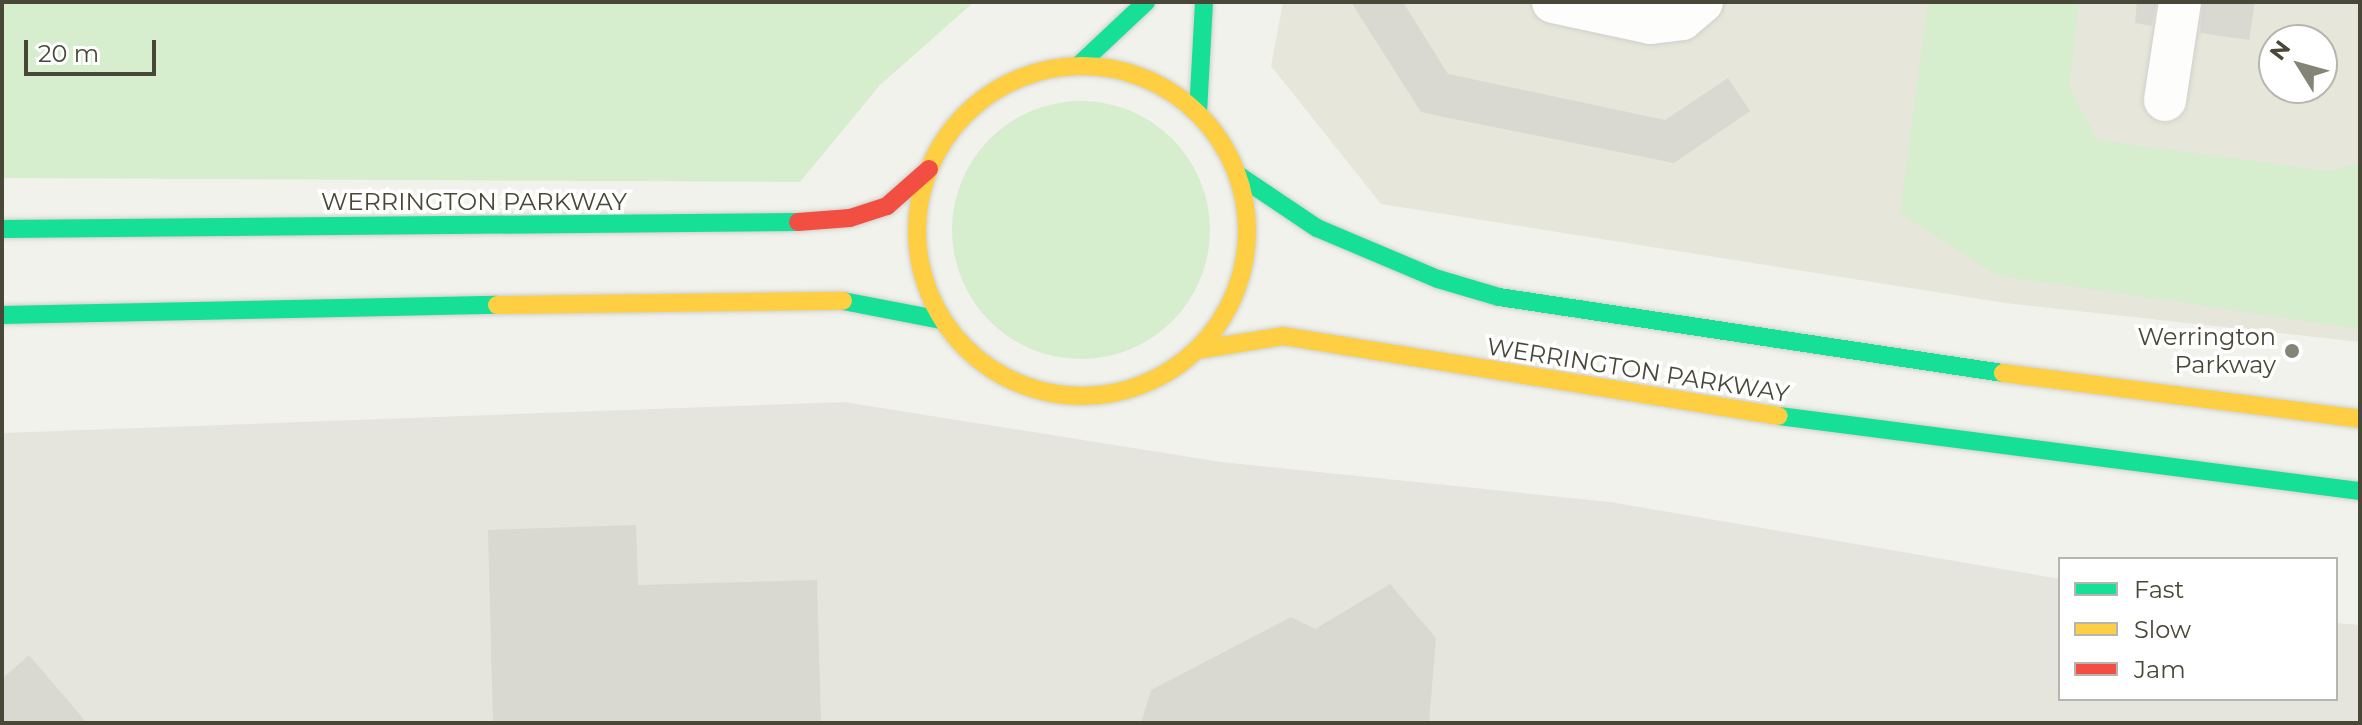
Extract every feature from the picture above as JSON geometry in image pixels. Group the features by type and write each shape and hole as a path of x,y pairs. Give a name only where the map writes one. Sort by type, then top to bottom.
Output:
{"main road":[{"path":"1079,65 1146,2"},
{"path":"1198,113 1204,2"},
{"path":"1079,65 1123,70 1163,86 1198,113 1222,142 1238,175 1247,222 1243,269 1226,313 1197,350 1166,374 1131,390 1090,397 1048,394 982,364 942,320 925,284 917,246 918,206 929,169 953,127 989,95 1032,73 1079,65"},
{"name":"WERRINGTON PARKWAY","path":"2,229 731,226 850,218 887,206 929,169"},
{"path":"1238,175 1317,228 1438,279 1499,297 1929,364 2360,419"},
{"path":"2,315 834,299 942,320"},
{"name":"WERRINGTON PARKWAY","path":"1197,350 1283,336 1760,414 2360,491"}],"street":[{"path":"1553,2 1651,23 1682,19 1702,2"},
{"path":"2165,100 2180,2"}],"shaded area":[{"path":"1283,2 2360,2 2360,342 2005,303 1381,204 1271,66"},
{"path":"844,402 1221,462 1610,502 2058,579 2058,701 2338,701 2338,623 2360,625 2360,723 2,723 2,433"}],"green space":[{"path":"2,2 974,2 880,85 800,182 2,178"},
{"path":"1928,2 2079,2 2069,86 2097,140 2326,171 2360,164 2360,329 1996,275 1900,213"},
{"path":"1068,101 1094,101 1142,116 1163,130 1181,148 1195,169 1205,193 1210,230 1208,255 1195,291 1181,312 1163,330 1142,344 1118,354 1094,359 1068,359 1020,344 999,330 981,312 967,291 957,267 952,243 952,217 967,169 981,148 999,130 1020,116 1044,106"}],"building":[{"path":"1351,2 1403,2 1448,74 1665,120 1728,78 1750,111 1674,163 1421,112"},
{"path":"2137,2 2156,2 2152,26 2135,23"},
{"path":"2203,2 2255,2 2249,40 2200,33"},
{"path":"636,525 638,585 817,580 821,723 493,723 488,530"},
{"path":"1390,584 1436,638 1429,723 1141,723 1151,690 1291,617 1315,629"},
{"path":"29,655 87,723 2,723 2,679"}],"traffic: fast":[{"path":"1079,65 1146,2"},
{"path":"1198,113 1204,2"},
{"path":"1238,175 1317,228 1438,279 1499,297 2003,373"},
{"path":"2,229 798,222"},
{"path":"843,301 942,320"},
{"path":"2,315 497,305"},
{"path":"1779,416 2360,491"}],"traffic: slow":[{"path":"1082,66 1114,69 1145,79 1174,94 1199,114 1219,139 1234,168 1244,199 1247,231 1244,263 1234,294 1219,323 1199,348 1174,368 1145,383 1114,393 1082,396 1050,393 1019,383 990,368 965,348 945,323 930,294 920,263 917,231 920,199 930,168 945,139 965,114 990,94 1019,79 1050,69 1082,66"},
{"path":"497,305 843,301"},
{"path":"1197,350 1283,336 1779,416"},
{"path":"2003,373 2360,419"}],"traffic: jam":[{"path":"798,222 850,218 887,206 929,169"}],"place":[{"name":"Werrington Parkway","path":"2292,351"}]}
